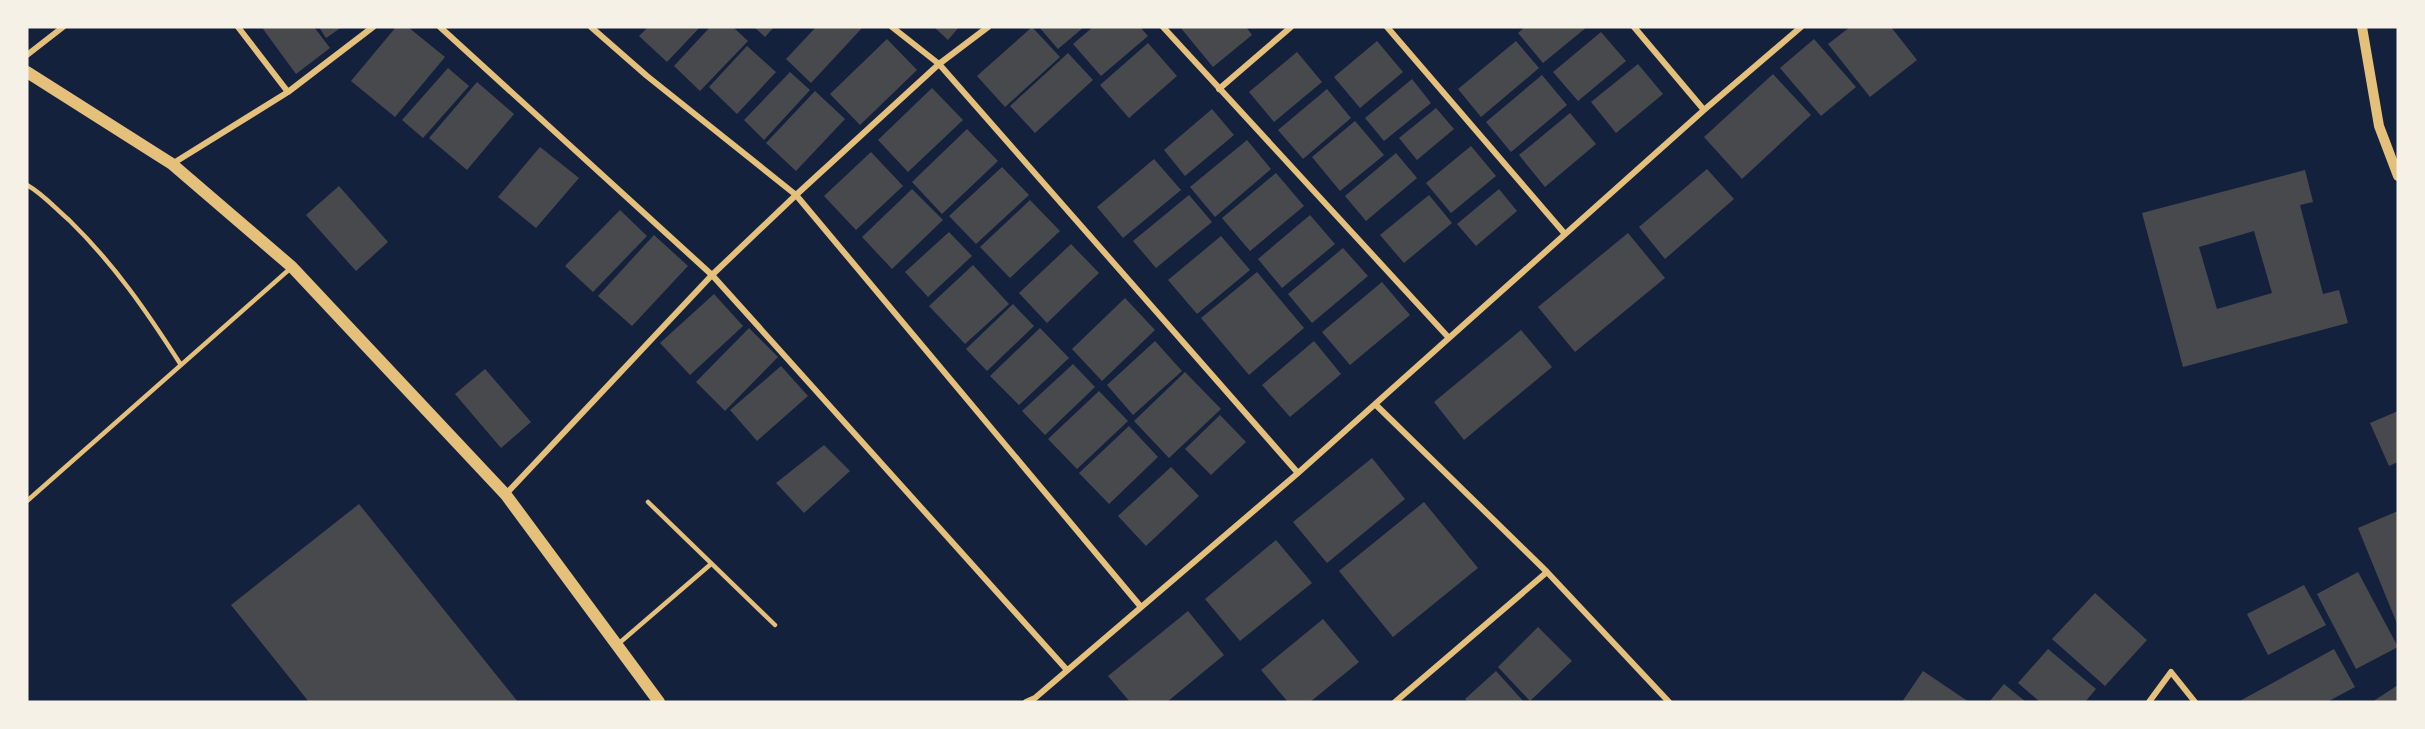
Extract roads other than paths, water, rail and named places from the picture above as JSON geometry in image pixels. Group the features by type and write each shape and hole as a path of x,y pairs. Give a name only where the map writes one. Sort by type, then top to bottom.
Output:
{"main road":[{"path":"27,72 172,164 292,267 506,495 659,702"}],"street":[{"path":"27,55 63,27"},
{"path":"238,27 288,92"},
{"path":"172,164 288,92 373,27"},
{"path":"440,27 712,275 1067,670"},
{"path":"591,27 647,76 796,195 1141,607"},
{"path":"892,27 939,64 1298,473"},
{"path":"506,495 712,275 939,64 988,27"},
{"path":"1163,27 1449,338"},
{"path":"1219,89 1291,27"},
{"path":"1387,27 1565,234"},
{"path":"1634,27 1704,110"},
{"path":"1026,702 1035,698 1298,473 1704,110 1801,27"},
{"path":"2362,27 2379,126 2398,176"},
{"path":"1375,404 1547,572 1669,702"},
{"path":"1395,702 1547,572"},
{"path":"2149,702 2171,672 2195,702"},
{"path":"1035,698 1041,702"}],"lane":[{"path":"27,185 39,192 94,244 137,296 181,365"},
{"path":"27,501 292,267"},
{"path":"648,502 775,625"},
{"path":"617,645 711,564"}]}
